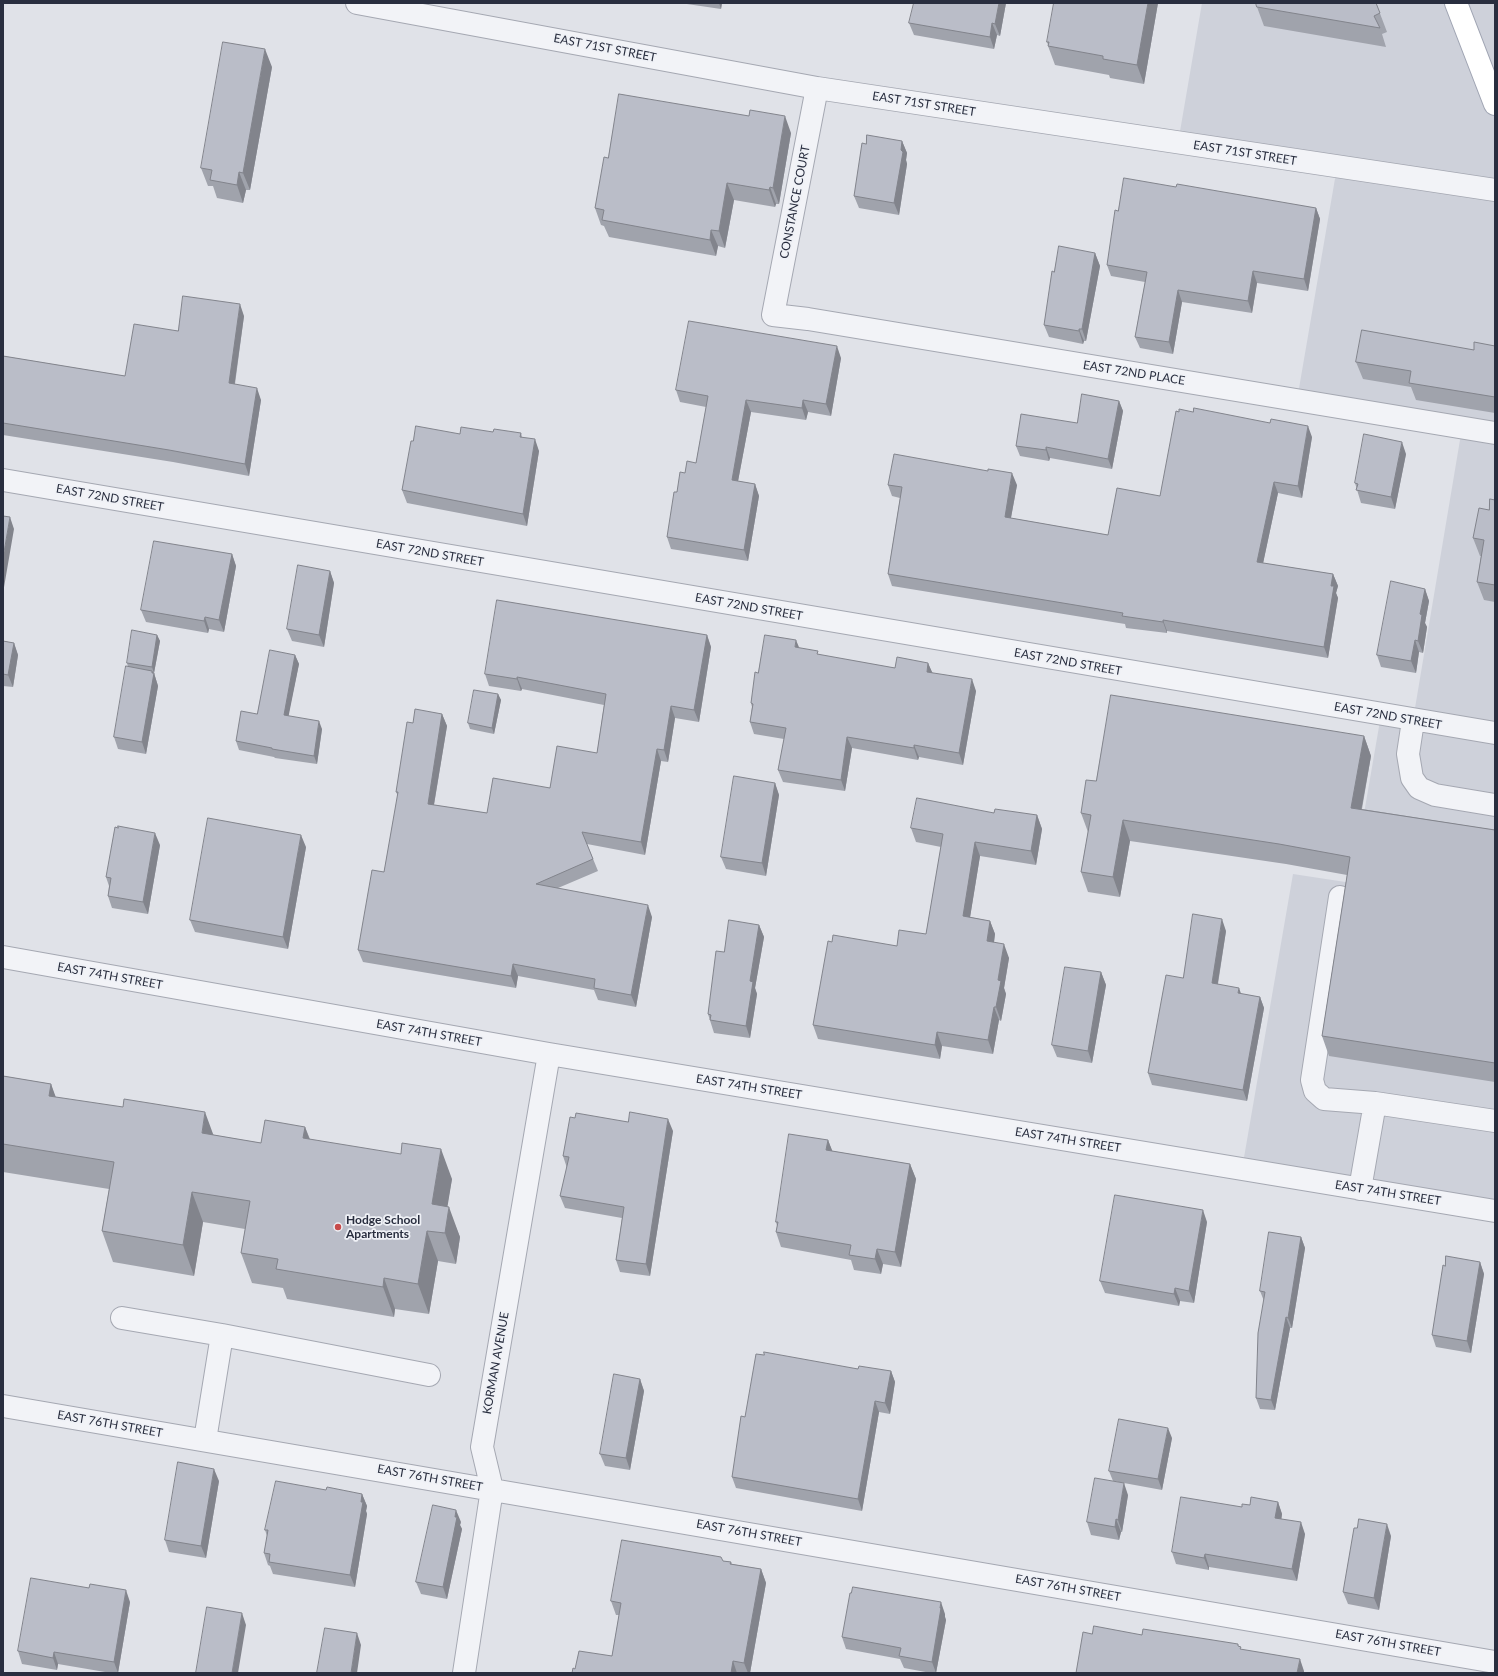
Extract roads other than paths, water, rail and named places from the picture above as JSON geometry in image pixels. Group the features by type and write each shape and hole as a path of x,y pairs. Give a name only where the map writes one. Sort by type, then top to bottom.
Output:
{"main road":[{"path":"1456,3 1495,104"}],"street":[{"name":"EAST 71ST STREET","path":"356,3 434,10 817,88 1495,190"},
{"name":"CONSTANCE COURT","path":"773,315 817,88"},
{"name":"EAST 72ND PLACE","path":"773,315 1495,433"},
{"name":"EAST 72ND STREET","path":"3,480 1495,733"},
{"path":"1413,720 1408,754 1412,778 1419,788 1436,795 1495,806"},
{"path":"1340,897 1312,1080 1315,1091 1324,1099 1374,1104 1495,1121"},
{"name":"EAST 74TH STREET","path":"3,957 549,1054 1495,1211"},
{"name":"KORMAN AVENUE","path":"464,1673 492,1489 482,1447 549,1054"},
{"path":"1360,1189 1374,1104"},
{"path":"122,1318 222,1335 429,1375"},
{"path":"205,1440 222,1335"},
{"name":"EAST 76TH STREET","path":"3,1406 1495,1662"}],"place":[{"name":"Hodge School Apartments","path":"338,1227"}]}
